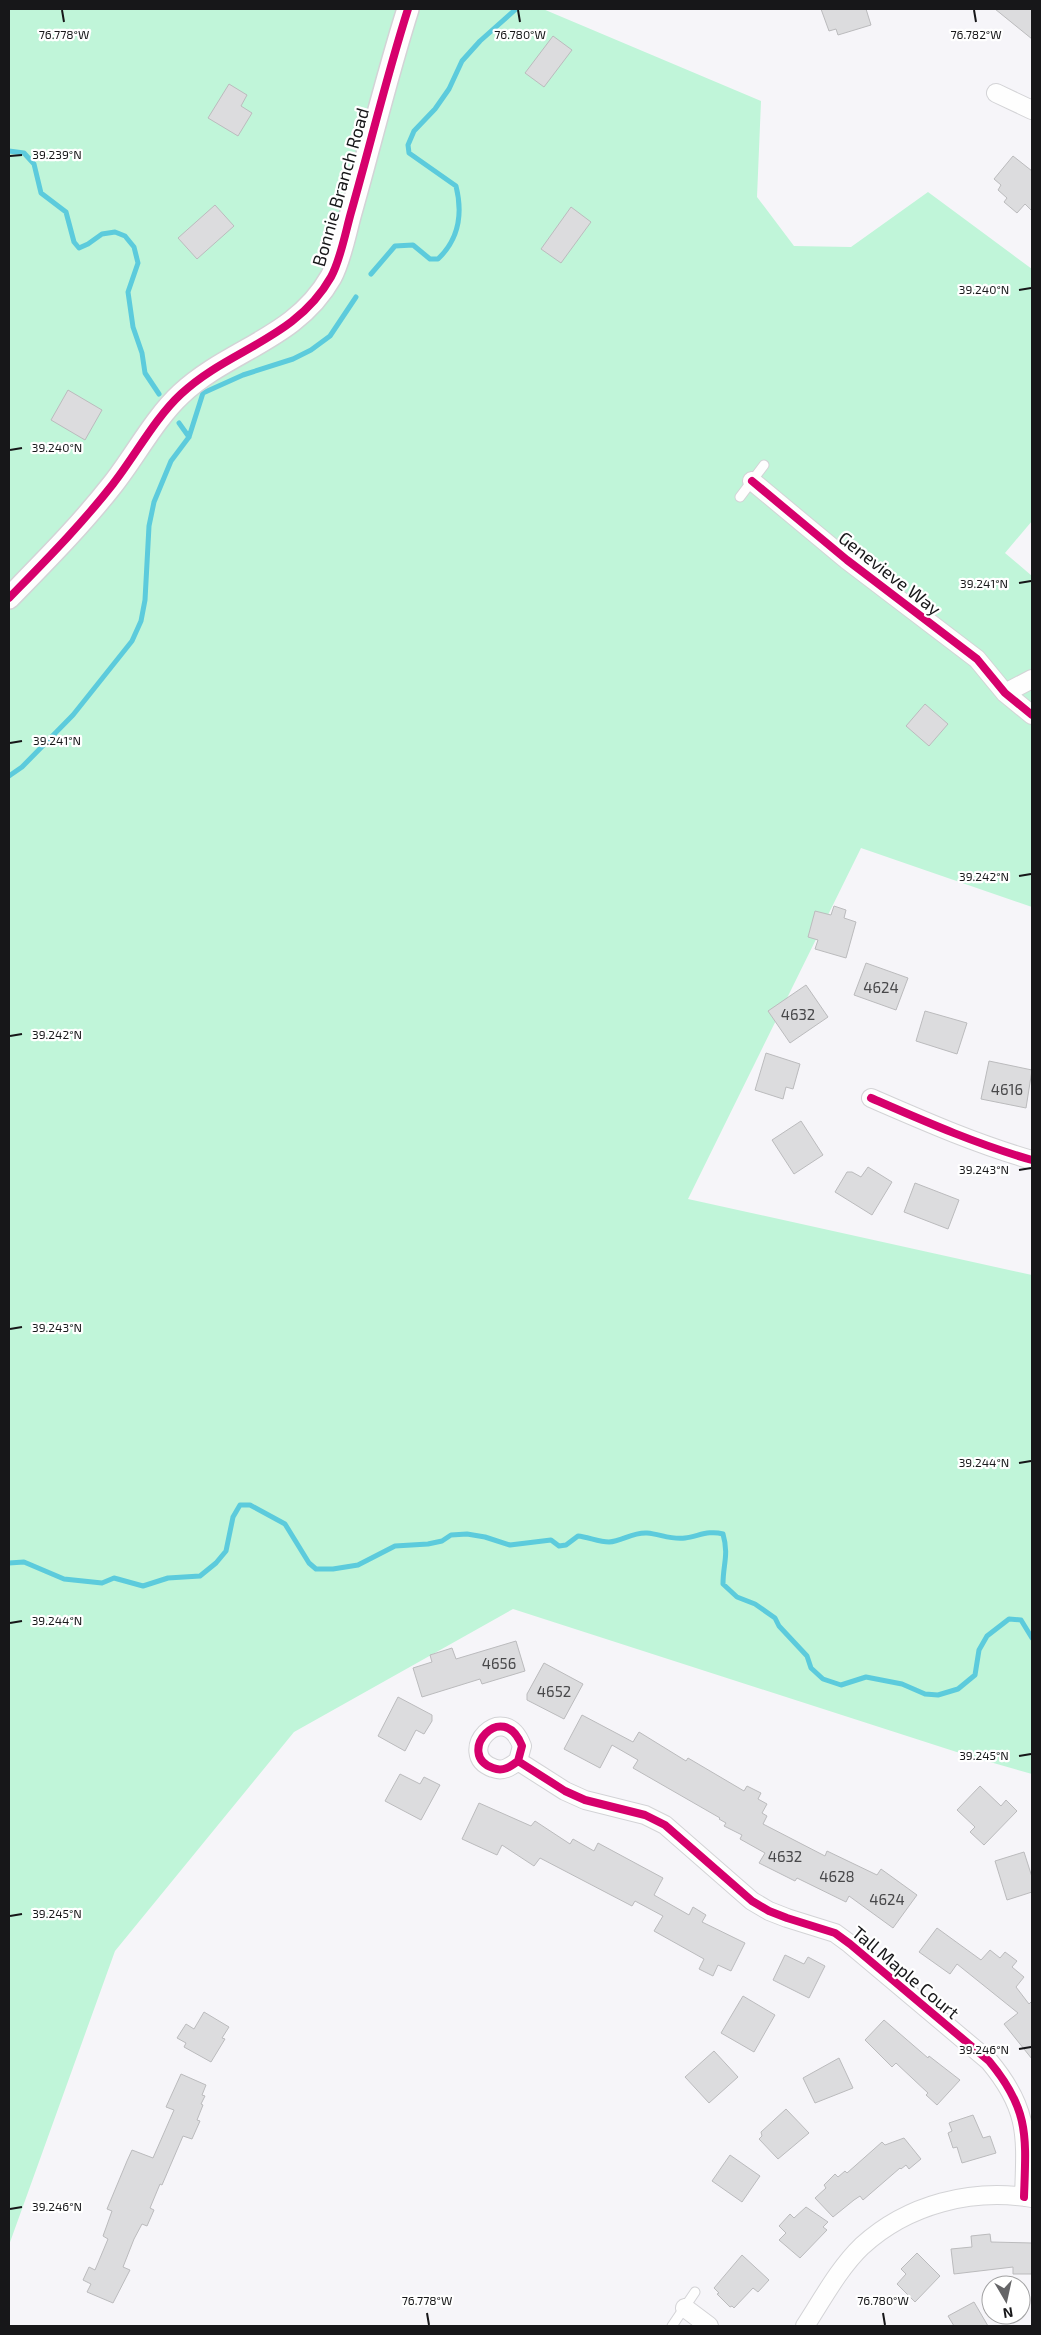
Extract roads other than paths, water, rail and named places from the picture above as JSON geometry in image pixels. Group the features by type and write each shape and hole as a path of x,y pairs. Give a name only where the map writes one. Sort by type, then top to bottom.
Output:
{"street":[{"name":"Bonnie Branch Road","path":"9,598 79,525 180,394 203,377 268,340 298,318 316,300 332,276 357,190 386,75 408,9"},
{"path":"996,93 1032,110"},
{"name":"Genevieve Way","path":"752,482 847,560 977,659 1005,693 1032,715"},
{"path":"1005,693 1032,679"},
{"path":"871,1098 996,1150 1032,1160"},
{"name":"Tall Maple Court","path":"518,1761 565,1791 585,1800 645,1815 665,1825 752,1901 769,1911 787,1918 835,1933 989,2061 1005,2080 1016,2099 1023,2118 1026,2138 1028,2198"},
{"path":"804,2326 844,2268 862,2246 893,2222 923,2207 954,2199 986,2195 1028,2198"},
{"path":"684,2308 709,2326"}],"lane":[{"path":"740,497 764,465"},
{"path":"672,2326 695,2292"}],"waterway":[{"path":"371,274 395,246 413,245 430,259 438,259 451,243 458,225 459,216 456,186 409,153 408,145 414,131 435,109 449,89 462,61 480,41 516,9"},
{"path":"9,151 24,153 34,164 41,193 66,212 74,242 79,248 102,234 115,232 125,236 134,247 138,263 128,292 133,327 142,353 145,373 159,394"},
{"path":"9,776 22,767 73,715 132,641 141,621 145,600 149,526 154,502 171,461 189,437 203,393 243,375 293,359 311,350 330,336 356,297"},
{"path":"179,423 189,437"},
{"path":"9,1563 24,1562 64,1579 102,1583 114,1578 143,1586 168,1578 200,1576 216,1563 226,1551 233,1517 240,1505 250,1505 285,1524 309,1563 316,1569 333,1569 358,1565 395,1546 428,1544 442,1541 451,1535 467,1534 485,1537 510,1545 551,1540 559,1546 566,1545 578,1536 609,1542 642,1533 670,1538 718,1533 723,1534 726,1548 723,1584 737,1597 755,1604 775,1618 779,1626 807,1656 811,1668 823,1679 841,1685 866,1677 902,1684 925,1694 938,1695 958,1689 975,1675 979,1650 987,1636 1009,1619 1021,1620 1032,1638"}]}
